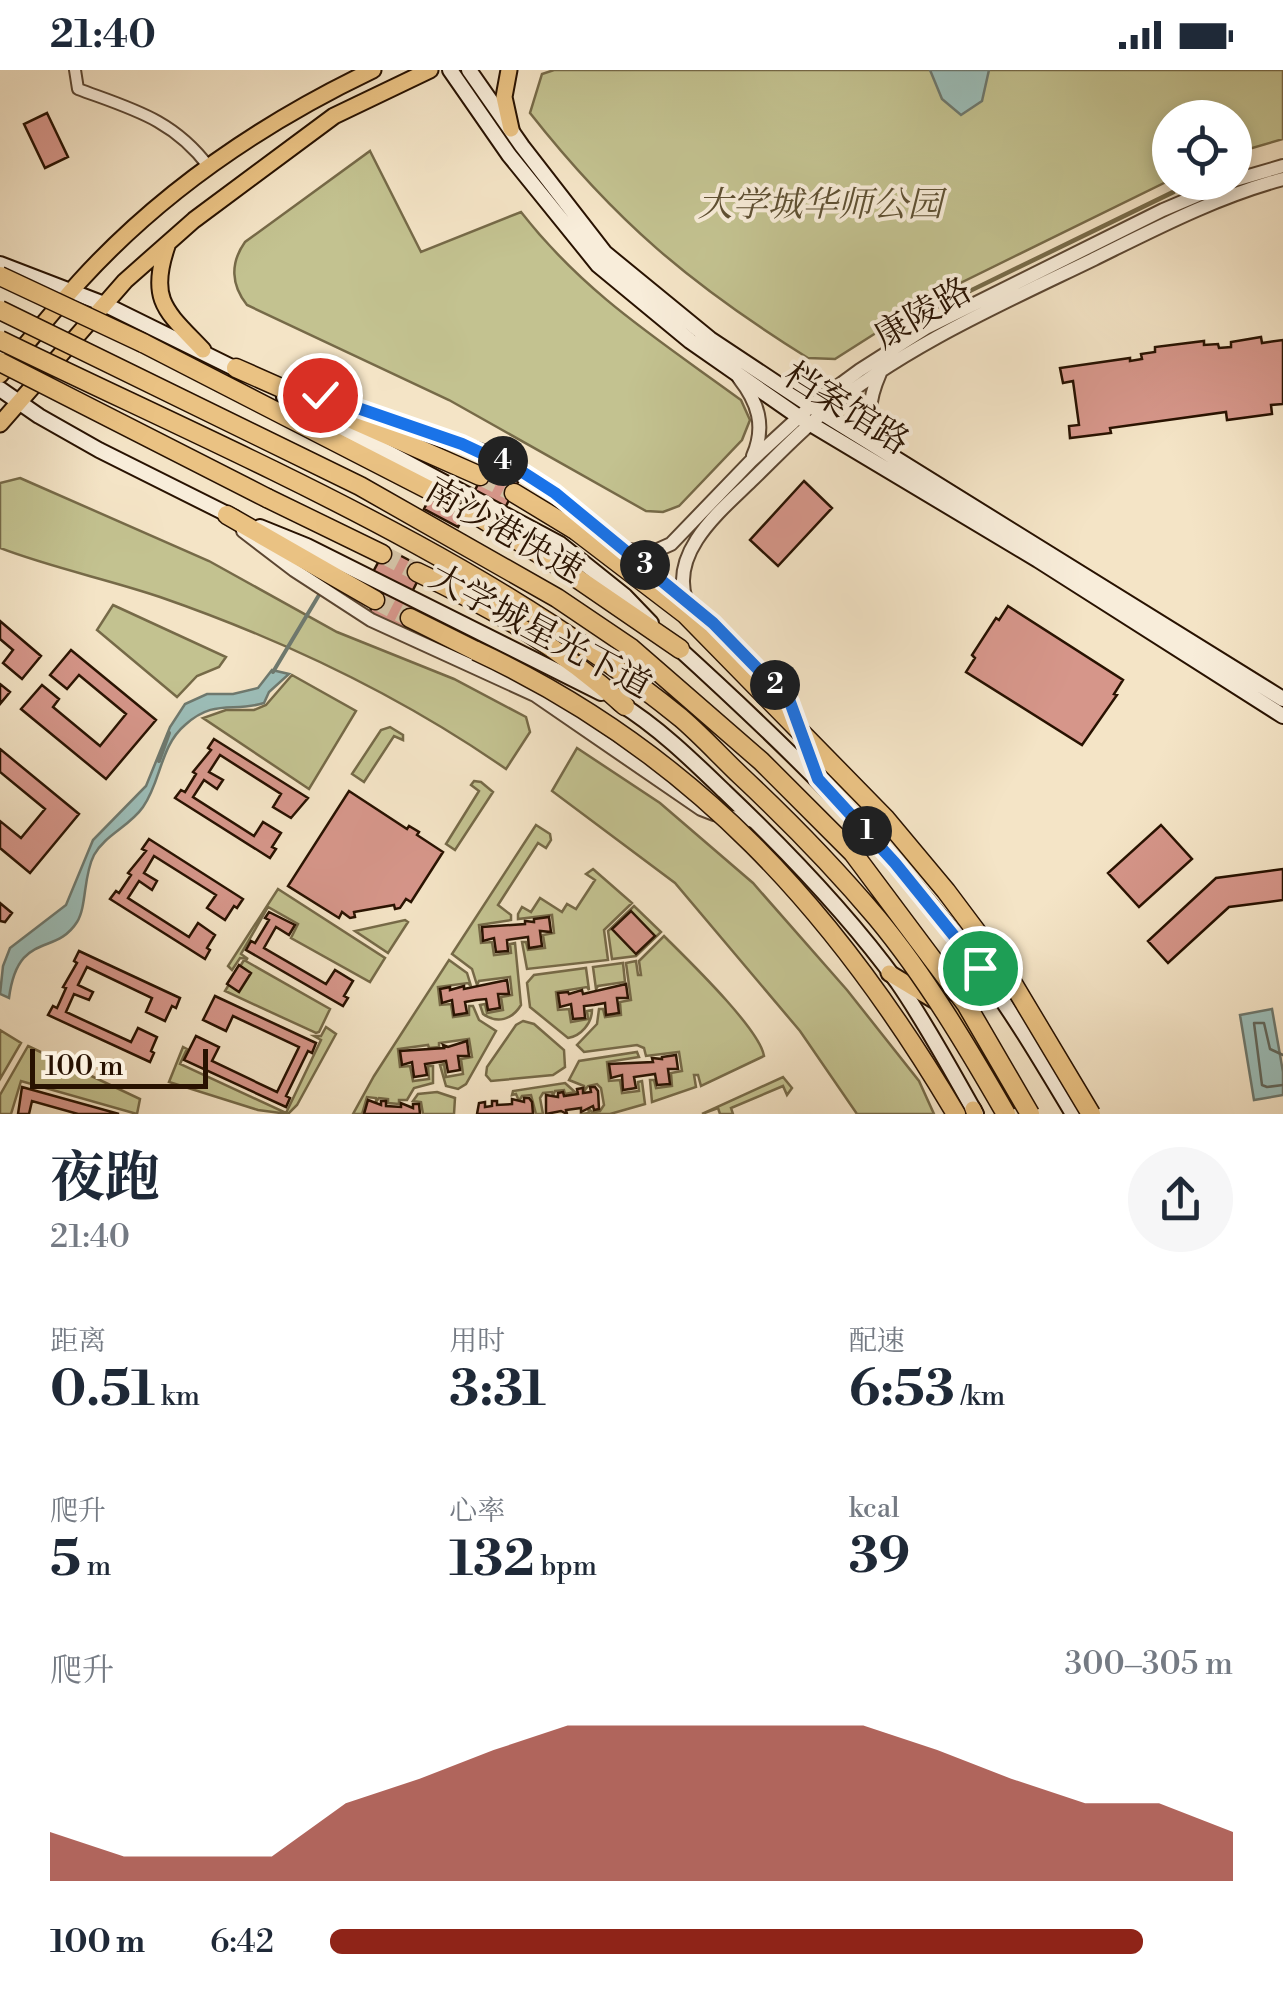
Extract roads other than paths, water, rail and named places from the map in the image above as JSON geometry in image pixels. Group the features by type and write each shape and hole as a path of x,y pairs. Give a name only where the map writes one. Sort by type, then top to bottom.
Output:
{"highway":[{"path":"0,276 187,364 432,491"},
{"name":"南沙港快速","path":"0,310 360,486 541,588 631,648 761,761 853,853 966,1004 1026,1114"},
{"name":"南沙港快速","path":"0,340 464,570 574,641 682,719 770,804 878,919 1006,1114"},
{"path":"0,362 382,554"},
{"path":"236,368 480,476"},
{"path":"514,493 575,530 685,614 828,756 915,852 1002,967 1057,1052 1091,1114"},
{"path":"468,510 559,566 680,649"},
{"path":"227,515 375,600"},
{"path":"418,572 535,636 624,706"},
{"path":"410,618 536,679 682,777 737,826 840,940 921,1055 970,1113"}],"main road":[{"path":"0,375 72,290 126,236 209,167 286,115 373,70"},
{"path":"0,424 104,304 222,197 334,116 430,70"},
{"name":"档案馆路","path":"450,70 511,157 598,265 690,342 805,420 1038,560 1283,716"},
{"name":"档案馆路","path":"469,70 605,252 710,339 1283,700"},
{"path":"509,70 504,97 510,129"},
{"path":"168,242 158,276 160,297 203,350"},
{"name":"大学城星光下道","path":"0,264 72,290 203,350 318,416 560,544 625,596 818,779 895,863 980,968 1073,1114"},
{"name":"大学城星光下道","path":"0,388 99,450 227,515 308,546 624,706 703,770 826,898 889,973 933,1038 970,1113"},
{"path":"889,973 957,1014 1026,1114"}],"street":[{"path":"75,70 78,89 172,127 209,167"},
{"name":"康陵路","path":"1252,175 1283,166"},
{"name":"康陵路","path":"817,409 973,318 1155,229 1229,196 1283,179"},
{"name":"康陵路","path":"686,600 682,572 691,548 805,420 860,370 926,328 996,291 1187,200"},
{"path":"236,368 486,452 540,482 686,600 758,666 790,702 818,779"},
{"path":"880,373 868,411 874,434 888,453"},
{"path":"738,376 759,413 760,435 751,461"},
{"name":"康陵路","path":"625,549 653,552 671,544 751,461 805,420"},
{"path":"227,515 254,541 356,612 536,696 701,809 755,821"}],"water":[{"path":"930,70 989,70 982,101 961,115 942,99"},
{"path":"272,670 289,674 269,692 264,703 206,712 177,734 143,807 94,855 77,922 68,933 29,953 20,962 9,998 0,994 3,966 10,948 66,905 93,840 146,786 170,727 185,704 207,694 233,694 258,688"},
{"path":"1272,1009 1283,1095 1254,1100 1240,1015"}],"waterway":[{"path":"273,672 319,595"},
{"path":"159,761 169,733"}],"tunnel":[{"path":"480,476 514,493"},
{"path":"431,491 468,510"},
{"path":"382,554 417,572"},
{"path":"375,600 410,618"}],"park label":[{"name":"大学城华师公园","path":"820,205"}]}
